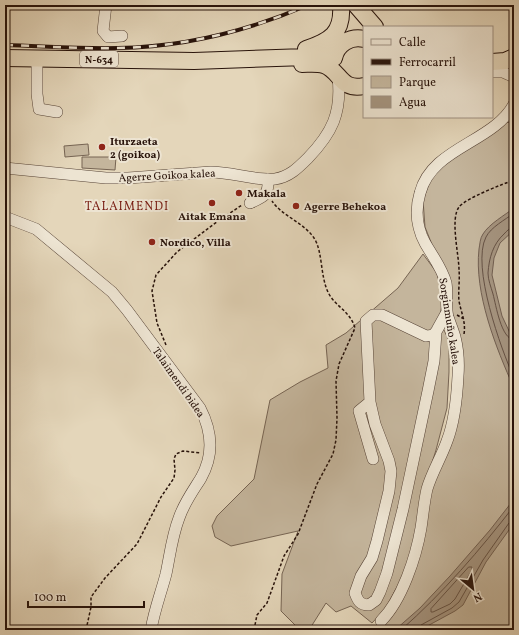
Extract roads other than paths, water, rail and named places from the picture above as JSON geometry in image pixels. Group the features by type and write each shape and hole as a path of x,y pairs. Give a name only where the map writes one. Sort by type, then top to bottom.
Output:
{"highway":[{"path":"347,5 374,26"},
{"path":"347,5 363,26"},
{"path":"337,75 333,60 342,45 349,26 347,5"},
{"path":"264,58 272,55 300,51 329,39 339,29 347,5"},
{"name":"N-634","path":"194,61 322,54 353,39 363,39"},
{"path":"493,62 514,57"},
{"name":"N-634","path":"5,58 194,61 271,66 317,64 324,65 337,75 343,82 350,86 360,86"},
{"path":"493,69 514,68"}],"street":[{"path":"106,5 103,31 108,37 122,36"},
{"path":"38,58 37,94 39,109 57,112"},
{"path":"493,72 508,73 514,77"},
{"path":"337,75 339,106"},
{"path":"339,106 360,86"},
{"name":"Sorginmuño kalea","path":"381,621 399,594 411,568 418,544 427,489 448,438 454,409 458,371 455,337 446,284 443,273 425,242 418,223 417,208 420,193 428,175 437,165 500,122 508,114 514,104"},
{"name":"Agerre Goikoa kalea","path":"5,168 106,178 222,172 268,179 280,178 291,174 305,161 327,136 333,125 339,106"},
{"path":"250,203 262,198 266,194 268,179"},
{"name":"Talaimendi bidea","path":"5,217 36,229 112,292 127,310 203,414 209,432 209,453 204,471 184,505 176,527 151,630"},
{"path":"436,332 434,361 428,391 397,535 387,573 376,600 369,606 362,605 358,602 355,593 361,576 372,558 389,491 391,471 390,461 374,424 370,402 366,321 373,315 382,315 426,336 432,335 436,332 451,313"},
{"path":"370,402 359,411 373,459"}],"water":[{"path":"514,208 514,230 500,243 494,258 492,275 502,316 514,338 514,388 500,356 488,320 483,302 478,266 479,249 482,236 493,223"},
{"path":"514,496 514,523 486,562 463,605 420,630 395,630 420,608 450,576 490,530 511,503"}],"railway":[{"path":"5,45 76,48 167,45 239,30 262,23 308,5"}],"place":[{"name":"Iturzaeta 2 (goikoa)","path":"102,147"},
{"name":"Makala","path":"239,193"},
{"name":"Aitak Emana","path":"212,203"},
{"name":"Agerre Behekoa","path":"296,206"},
{"name":"Nordico, Villa","path":"152,242"}],"district":[{"name":"TALAIMENDI","path":"127,206"}]}
